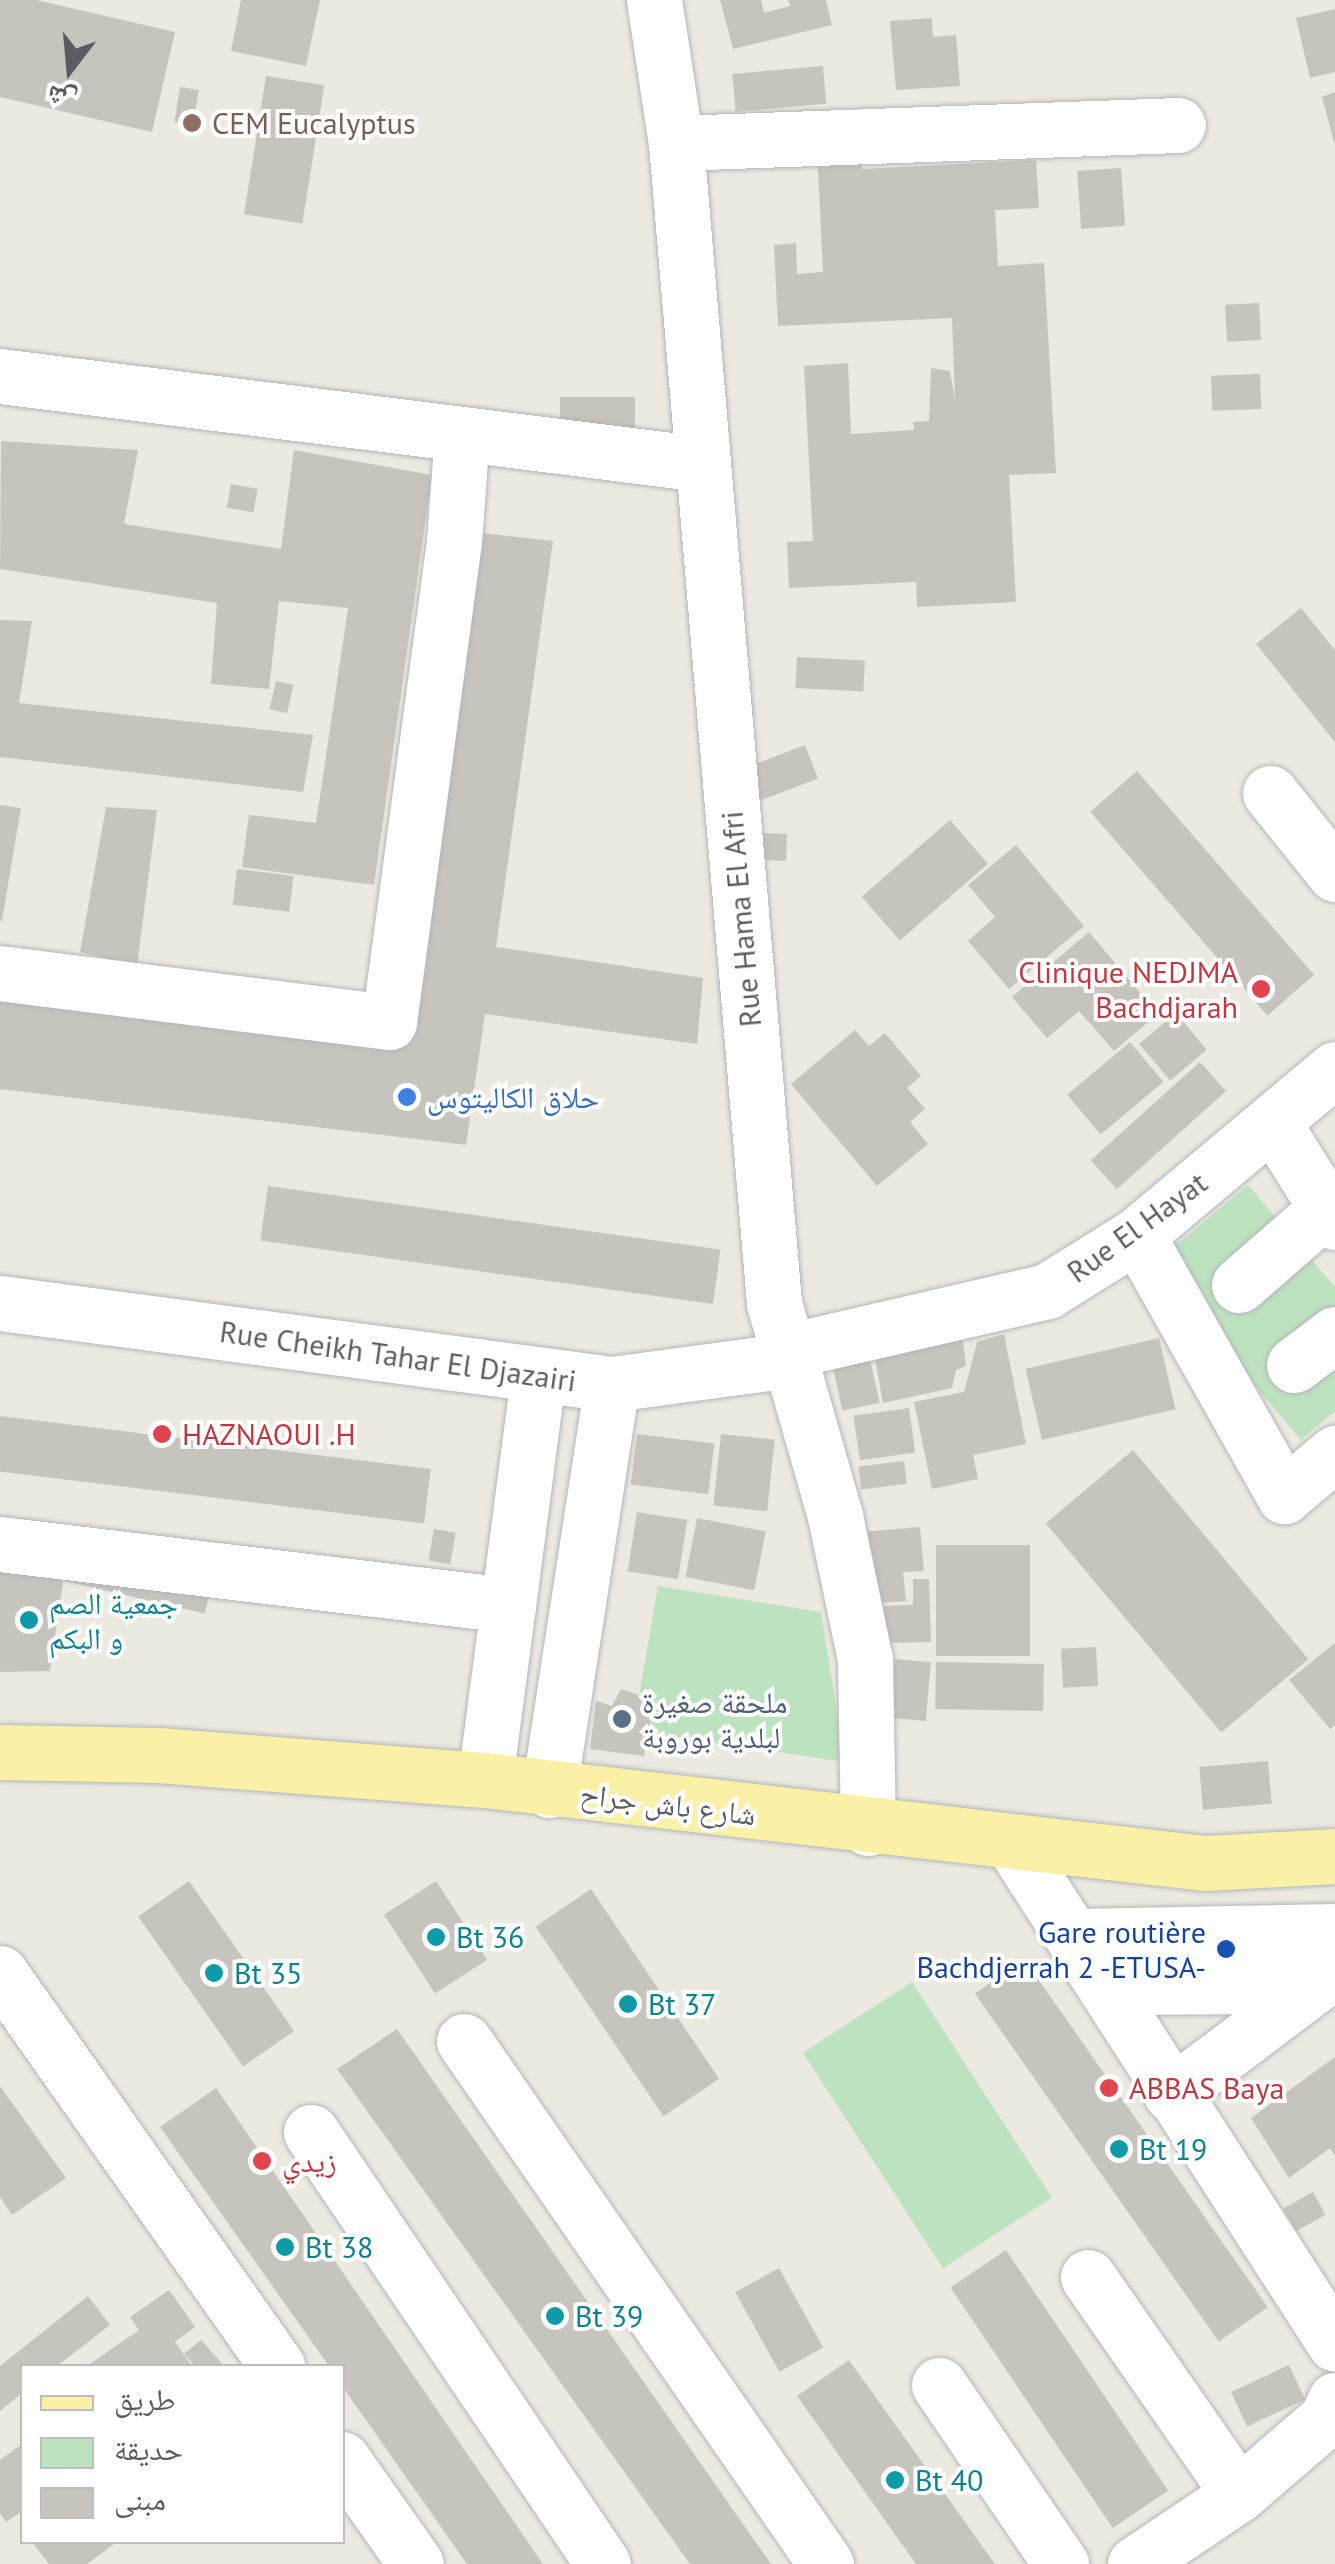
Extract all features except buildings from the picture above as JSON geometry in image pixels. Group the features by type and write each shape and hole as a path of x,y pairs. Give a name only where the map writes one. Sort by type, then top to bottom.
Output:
{"main road":[{"name":"شارع باش جراح","path":"0,1752 158,1756 485,1780 1014,1846 1205,1863 1335,1856"}],"street":[{"name":"Rue Hama El Afri","path":"654,0 676,143 774,1303 792,1350 865,1659 868,1828"},
{"path":"676,143 1178,125"},
{"path":"0,376 703,464"},
{"path":"0,972 389,1022 454,542 462,434"},
{"path":"1270,793 1335,874"},
{"name":"Rue El Hayat","path":"792,1350 1047,1291 1137,1235 1335,1069"},
{"path":"1239,1286 1330,1216 1273,1122"},
{"path":"1137,1235 1284,1496 1335,1453"},
{"name":"Rue Cheikh Tahar El Djazairi","path":"0,1304 612,1384 774,1362 792,1350"},
{"path":"485,1780 538,1374"},
{"path":"549,1790 612,1384"},
{"path":"0,1544 508,1605"},
{"path":"1014,1846 1335,2344"},
{"path":"1074,1936 1335,1931"},
{"path":"0,1974 276,2364"},
{"path":"1105,1986 1325,1978"},
{"path":"1172,2094 1325,1978"},
{"path":"464,2040 826,2564"},
{"path":"311,2132 603,2564"},
{"path":"1088,2277 1239,2494"},
{"path":"939,2386 1061,2564"},
{"path":"1135,2564 1239,2494 1327,2418 1335,2400"},
{"path":"345,2463 416,2564"}],"green space":[{"path":"1248,1185 1335,1287 1335,1411 1301,1440 1152,1265"},
{"path":"658,1586 821,1612 845,1762 633,1731"},
{"path":"912,1982 1052,2198 943,2268 803,2053"}],"place":[{"name":"CEM Eucalyptus","path":"192,123"},
{"name":"Clinique NEDJMA Bachdjarah","path":"1261,989"},
{"name":"حلاق الكاليتوس","path":"407,1097"},
{"name":"HAZNAOUI .H","path":"162,1434"},
{"name":"جمعية الصم و البكم","path":"29,1620"},
{"name":"ملحقة صغيرة لبلدية بوروبة","path":"622,1719"},
{"name":"Bt 36","path":"436,1937"},
{"name":"Gare routière Bachdjerrah 2 -ETUSA-","path":"1226,1949"},
{"name":"Bt 35","path":"214,1973"},
{"name":"Bt 37","path":"628,2004"},
{"name":"ABBAS Baya","path":"1109,2088"},
{"name":"Bt 19","path":"1119,2149"},
{"name":"زيدي","path":"262,2161"},
{"name":"Bt 38","path":"285,2247"},
{"name":"Bt 39","path":"555,2316"},
{"name":"Bt 40","path":"895,2480"}]}
